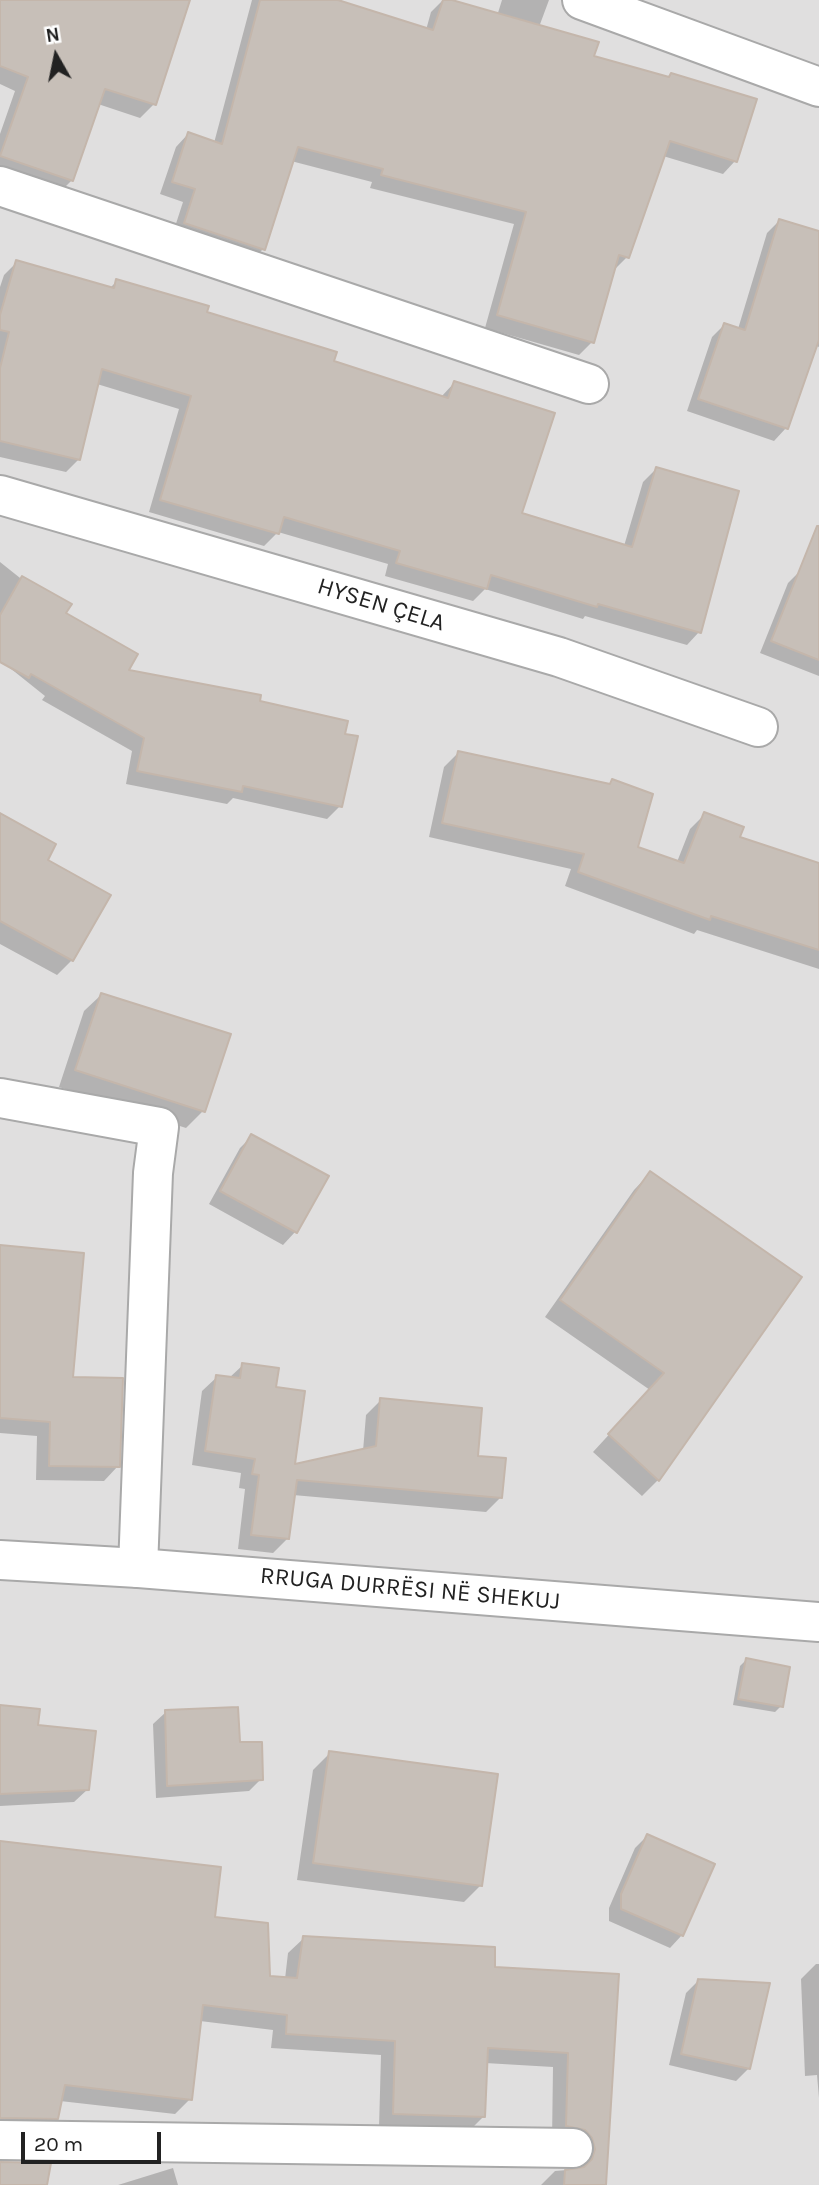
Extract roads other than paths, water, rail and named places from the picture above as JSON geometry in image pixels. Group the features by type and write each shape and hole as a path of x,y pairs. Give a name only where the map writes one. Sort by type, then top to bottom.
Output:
{"street":[{"path":"582,0 819,87"},
{"path":"0,186 589,384"},
{"name":"HYSEN ÇELA","path":"0,495 559,657 758,727"},
{"path":"0,1098 159,1128 153,1172 138,1568"},
{"name":"RRUGA DURRËSI NË SHEKUJ","path":"0,1560 138,1568 819,1622"},
{"path":"0,2140 573,2148"}]}
